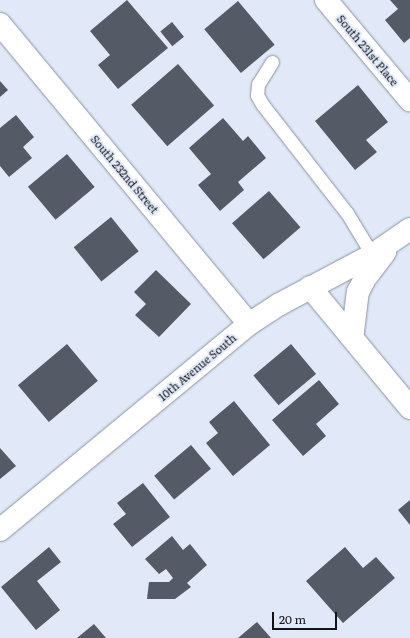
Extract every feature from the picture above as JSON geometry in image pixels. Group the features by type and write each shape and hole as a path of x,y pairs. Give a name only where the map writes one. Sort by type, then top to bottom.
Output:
{"street":[{"name":"South 231st Place","path":"326,0 410,100"},
{"name":"South 232nd Street","path":"0,24 249,324"},
{"name":"10th Avenue South","path":"0,530 249,324 310,287 375,258 404,234"},
{"path":"349,334 353,331 358,292 375,258"},
{"path":"310,287 410,408"}],"lane":[{"path":"272,62 258,84 257,95 262,104 347,213 375,258"}],"building":[{"path":"127,0 168,48 118,89 98,65 110,55 90,31"},
{"path":"390,0 410,0 410,38 404,43 385,20 398,9"},
{"path":"238,1 275,45 241,73 204,29"},
{"path":"172,22 184,37 172,46 160,31"},
{"path":"178,64 214,106 167,146 131,105"},
{"path":"0,81 8,90 0,97"},
{"path":"358,85 388,122 366,140 377,152 355,170 315,121"},
{"path":"16,115 34,137 23,147 32,158 9,177 0,166 0,128"},
{"path":"223,118 243,141 248,136 266,158 238,182 244,190 220,211 198,185 211,174 189,148"},
{"path":"67,154 95,187 56,220 28,187"},
{"path":"269,191 300,227 264,259 232,223"},
{"path":"111,217 139,251 101,281 74,247"},
{"path":"156,270 191,304 159,337 135,315 146,304 134,292"},
{"path":"67,344 98,381 49,422 18,385"},
{"path":"291,344 316,374 279,405 253,375"},
{"path":"319,380 339,404 316,424 326,436 303,456 272,420"},
{"path":"234,401 270,445 233,476 206,443 218,433 209,422"},
{"path":"191,445 211,469 174,500 154,476"},
{"path":"0,448 16,466 0,479"},
{"path":"143,483 170,517 132,547 113,524 126,514 117,503"},
{"path":"410,500 410,525 398,510"},
{"path":"172,536 183,550 190,544 207,565 187,583 191,587 175,599 147,599 149,582 169,582 173,578 166,569 159,574 145,559"},
{"path":"49,547 61,562 37,581 60,610 36,630 1,587"},
{"path":"345,547 363,568 376,557 395,578 343,623 306,581"},
{"path":"257,622 271,638 238,638"},
{"path":"94,624 106,638 77,638"}]}
